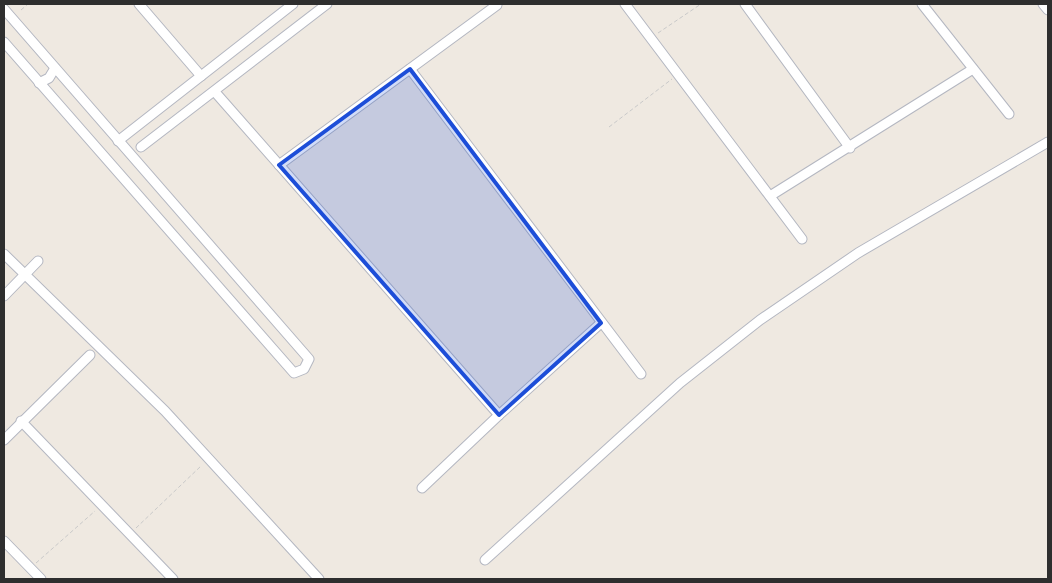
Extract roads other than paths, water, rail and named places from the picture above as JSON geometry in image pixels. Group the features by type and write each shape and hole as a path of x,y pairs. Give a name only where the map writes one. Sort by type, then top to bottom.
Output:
{"street":[{"path":"139,4 201,76"},
{"path":"118,141 293,4"},
{"path":"141,147 215,92 327,4"},
{"path":"625,4 802,239"},
{"path":"745,4 850,148"},
{"path":"922,4 1009,114"},
{"path":"1043,4 1048,10"},
{"path":"279,165 497,5"},
{"path":"4,10 309,359 304,369 294,373 4,42"},
{"path":"39,83 49,78 55,68"},
{"path":"410,69 641,374"},
{"path":"770,196 850,148 973,69"},
{"path":"215,92 499,415"},
{"path":"485,560 673,389 760,320 858,253 1048,142"},
{"path":"4,254 165,411 319,579"},
{"path":"4,296 38,262"},
{"path":"422,488 499,415 602,323"},
{"path":"4,440 21,421 90,355"},
{"path":"21,421 102,503 173,579"},
{"path":"4,541 41,579"}]}
